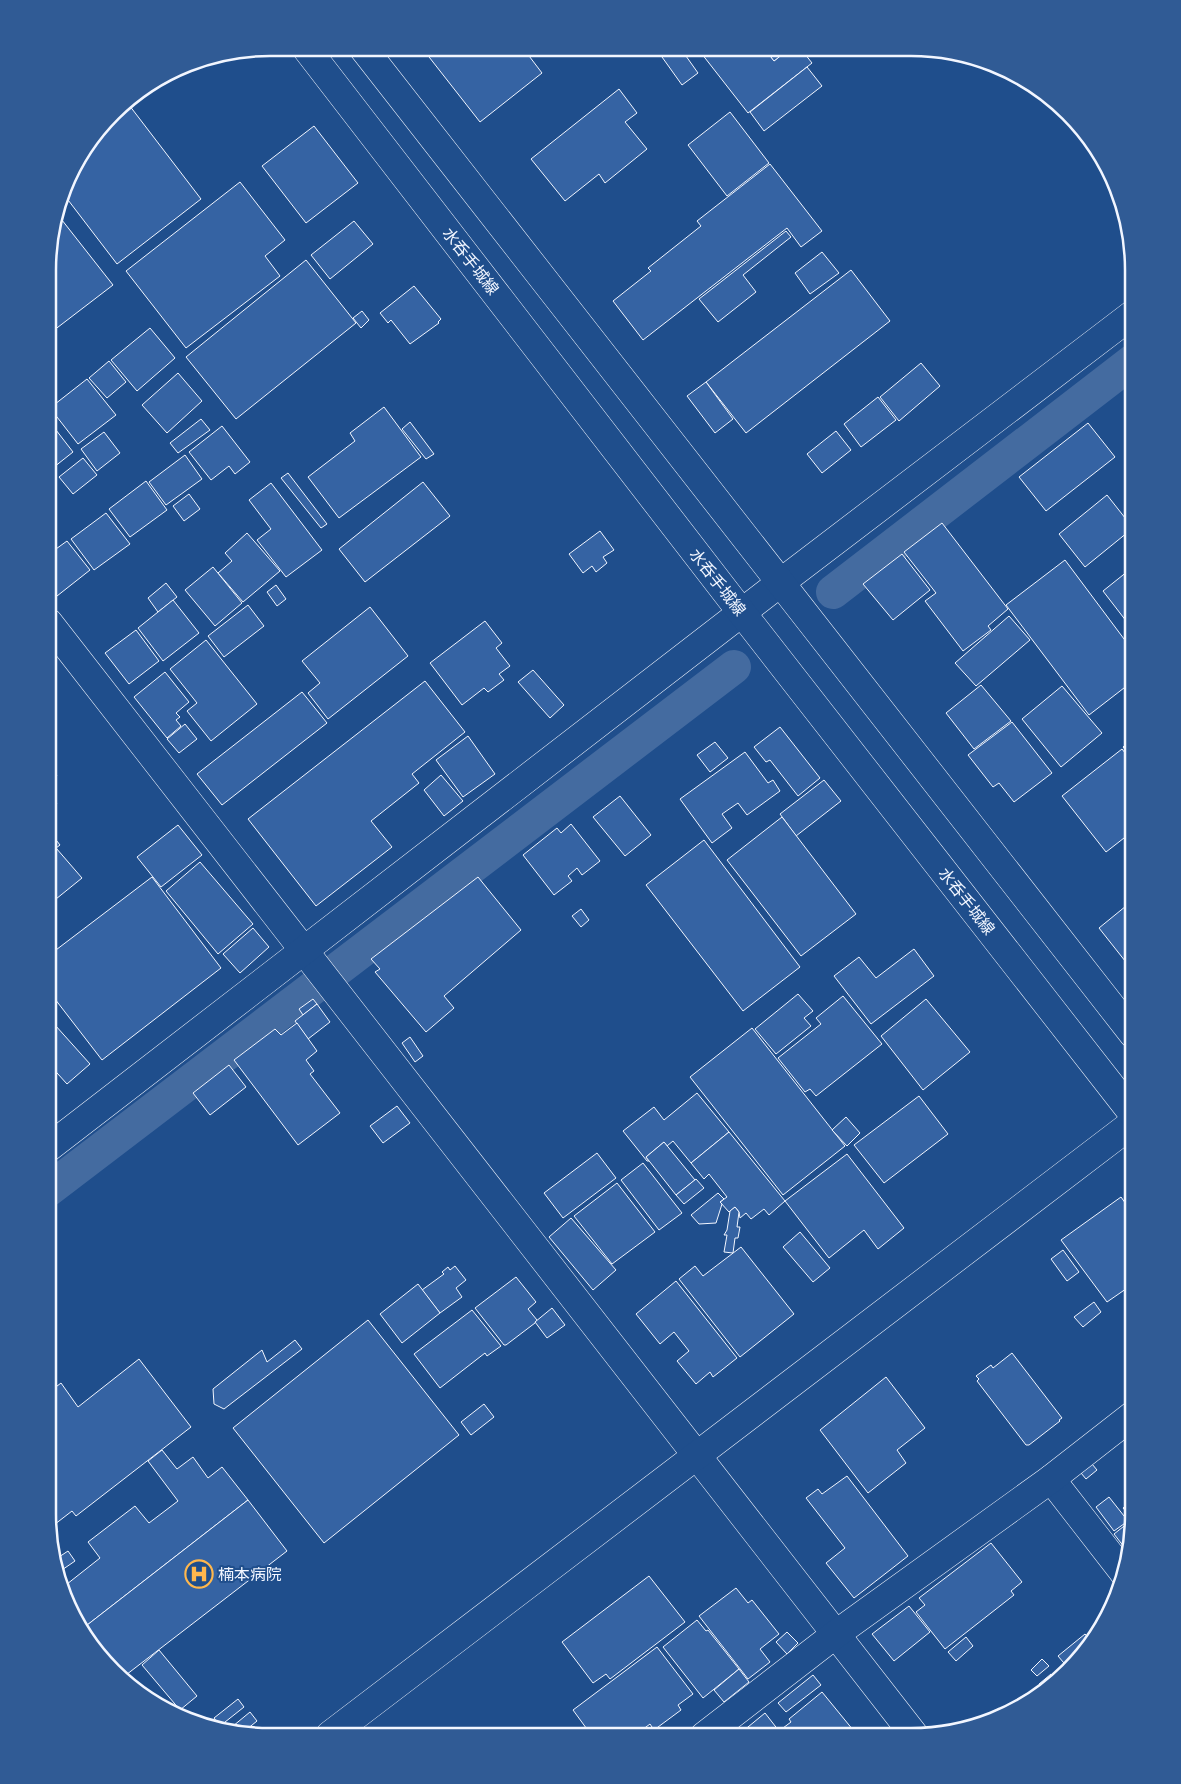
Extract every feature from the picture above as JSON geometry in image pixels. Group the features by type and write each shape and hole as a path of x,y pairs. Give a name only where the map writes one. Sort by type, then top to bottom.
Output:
{"street":[{"name":"水呑手城線","path":"312,56 742,613 1125,1104"},
{"path":"368,56 1125,1024"},
{"path":"56,1142 780,583 1125,321"},
{"path":"56,631 303,952 698,1454 909,1728"},
{"path":"339,1728 1125,1129"},
{"path":"714,1728 836,1634 1051,1479 1125,1421"},
{"path":"1051,1479 1118,1565"}],"building":[{"path":"428,56 529,56 542,73 480,122"},
{"path":"686,56 698,73 682,85 662,57"},
{"path":"703,56 770,56 774,61 780,56 806,56 812,63 748,113"},
{"path":"770,56 780,56 774,61"},
{"path":"807,67 822,86 764,131 750,112"},
{"path":"619,89 637,113 625,122 647,149 605,183 599,174 565,201 531,159"},
{"path":"131,107 201,199 117,264 68,200 78,175 92,151 109,129"},
{"path":"730,112 769,163 727,196 688,145"},
{"path":"314,126 358,183 306,223 262,166"},
{"path":"770,164 822,231 801,247 787,228 643,340 613,301 651,271 648,268 701,226 697,221"},
{"path":"240,182 285,240 265,256 280,276 186,348 126,271"},
{"path":"62,220 113,285 56,329 56,270 58,242"},
{"path":"354,221 373,244 330,279 311,255"},
{"path":"786,231 791,237 743,275 756,292 718,322 699,299"},
{"path":"822,252 839,273 810,294 795,273"},
{"path":"306,260 356,323 236,419 186,357"},
{"path":"851,270 890,321 746,433 706,382"},
{"path":"414,286 441,319 439,323 410,344 391,320 388,323 380,313"},
{"path":"362,311 369,320 361,328 353,318"},
{"path":"150,328 175,358 137,391 111,360"},
{"path":"109,361 126,382 107,398 89,378"},
{"path":"921,363 940,386 899,421 880,397"},
{"path":"178,373 202,401 167,433 142,405"},
{"path":"87,379 116,415 78,444 56,416 56,403"},
{"path":"706,382 733,419 715,433 687,396"},
{"path":"878,397 896,420 861,447 844,424"},
{"path":"384,407 421,457 339,518 308,477 355,441 350,433"},
{"path":"201,419 210,430 178,453 170,443"},
{"path":"410,422 434,454 426,459 402,429"},
{"path":"1088,423 1115,457 1046,511 1019,477"},
{"path":"222,426 250,462 235,474 229,466 211,480 189,452"},
{"path":"56,430 73,452 56,465"},
{"path":"836,431 851,450 822,473 807,454"},
{"path":"104,432 120,453 97,471 81,449"},
{"path":"185,455 202,479 166,505 149,482"},
{"path":"83,458 97,475 73,494 59,477"},
{"path":"288,473 327,524 321,528 281,478"},
{"path":"146,481 167,510 130,537 109,509"},
{"path":"423,482 450,516 365,582 339,549"},
{"path":"271,483 322,550 286,577 257,540 271,529 249,500"},
{"path":"189,494 200,509 184,521 173,506"},
{"path":"1107,495 1125,518 1125,534 1085,567 1059,534"},
{"path":"106,513 130,544 94,570 71,539"},
{"path":"942,523 1008,609 988,626 991,630 963,651 925,601 936,593 904,552"},
{"path":"600,531 614,550 603,557 607,563 596,572 592,566 583,573 569,554"},
{"path":"247,533 280,571 243,602 218,573 232,561 225,553"},
{"path":"67,541 90,570 57,596 56,595 56,549"},
{"path":"902,554 930,590 893,620 863,584"},
{"path":"1065,560 1125,640 1125,687 1089,715 1006,605"},
{"path":"213,567 242,603 215,626 185,590"},
{"path":"1125,573 1125,620 1103,591"},
{"path":"166,583 177,597 158,612 148,598"},
{"path":"276,585 286,599 277,606 267,592"},
{"path":"173,600 199,633 163,661 138,628"},
{"path":"248,605 264,626 224,657 208,636"},
{"path":"370,607 408,656 328,719 308,693 320,683 302,661"},
{"path":"1009,616 1030,640 976,686 955,663"},
{"path":"485,621 502,643 496,648 510,666 499,674 504,680 488,692 484,688 462,705 430,663"},
{"path":"136,630 159,661 129,684 105,653"},
{"path":"206,640 257,704 211,741 187,711 197,703 170,669"},
{"path":"533,670 564,705 550,718 518,682"},
{"path":"165,672 189,702 176,713 180,717 176,720 181,726 167,738 134,697"},
{"path":"425,681 465,732 412,774 419,783 371,821 392,847 316,906 248,819"},
{"path":"981,685 1011,721 974,749 946,713"},
{"path":"1062,686 1102,733 1061,767 1022,719"},
{"path":"302,692 327,723 222,805 197,774"},
{"path":"1012,722 1052,773 1014,802 999,783 993,787 968,755"},
{"path":"185,724 197,739 179,753 167,739"},
{"path":"780,727 820,778 798,796 770,760 766,762 754,747"},
{"path":"468,736 495,774 463,797 436,760"},
{"path":"715,742 728,758 710,772 697,755"},
{"path":"1122,749 1125,753 1125,837 1106,852 1062,796"},
{"path":"745,752 768,783 773,780 780,791 747,815 738,803 722,814 732,828 712,843 680,799"},
{"path":"441,775 463,801 444,816 424,790"},
{"path":"824,780 841,801 796,836 780,814"},
{"path":"620,796 651,835 625,856 593,817"},
{"path":"782,817 856,914 801,956 727,860"},
{"path":"571,824 600,861 582,875 577,868 568,876 572,881 554,895 523,855 557,828 561,833"},
{"path":"178,825 202,855 161,887 137,857"},
{"path":"56,840 60,845 56,848"},
{"path":"704,840 800,967 743,1011 646,885"},
{"path":"56,848 82,878 56,899"},
{"path":"200,862 253,924 218,954 166,891"},
{"path":"152,877 221,968 102,1060 56,1000 56,950"},
{"path":"478,877 521,930 444,996 454,1008 426,1032 375,972 380,969 371,959"},
{"path":"1125,907 1125,961 1099,928"},
{"path":"581,909 589,920 581,927 572,916"},
{"path":"253,928 269,947 240,973 223,954"},
{"path":"914,949 934,976 871,1024 834,976 859,957 876,978"},
{"path":"798,994 813,1011 804,1018 811,1026 776,1054 755,1029"},
{"path":"843,996 882,1044 816,1096 810,1089 805,1092 778,1058 821,1024 816,1018"},
{"path":"313,999 317,1004 303,1015 299,1009"},
{"path":"926,999 970,1052 923,1090 881,1036"},
{"path":"317,1004 330,1022 308,1039 295,1021"},
{"path":"297,1023 317,1051 306,1060 314,1071 310,1074 340,1113 298,1145 234,1060 275,1029 281,1035"},
{"path":"56,1026 90,1064 67,1084 56,1072"},
{"path":"752,1028 845,1146 783,1195 690,1077"},
{"path":"410,1037 423,1056 415,1062 402,1043"},
{"path":"229,1065 246,1087 210,1115 193,1093"},
{"path":"697,1093 729,1132 691,1163 673,1141 667,1146 664,1142 646,1157 649,1161 647,1161 623,1131 654,1107 664,1120"},
{"path":"919,1096 948,1134 884,1183 854,1145"},
{"path":"397,1106 410,1123 383,1143 370,1126"},
{"path":"846,1117 860,1133 847,1146 832,1130"},
{"path":"729,1132 785,1201 769,1215 764,1209 751,1219 746,1213 740,1218 739,1212 735,1207 729,1212 720,1202 727,1197 709,1174 704,1179 691,1163"},
{"path":"664,1142 695,1180 676,1195 646,1157"},
{"path":"597,1153 616,1178 563,1218 544,1193"},
{"path":"847,1154 904,1228 878,1249 864,1230 829,1258 785,1201"},
{"path":"643,1163 682,1213 659,1230 621,1180"},
{"path":"696,1179 704,1188 684,1204 676,1195"},
{"path":"617,1183 655,1232 612,1264 574,1216"},
{"path":"718,1193 724,1199 720,1202 722,1204 716,1223 699,1224 691,1215"},
{"path":"1121,1197 1125,1203 1125,1290 1107,1302 1061,1240"},
{"path":"735,1207 739,1212 737,1227 740,1227 738,1238 735,1238 733,1253 724,1252 727,1235 724,1235 727,1230 730,1211"},
{"path":"571,1218 616,1270 593,1290 549,1237"},
{"path":"800,1232 830,1268 813,1282 783,1247"},
{"path":"741,1247 794,1314 740,1357 679,1279 695,1266 703,1276"},
{"path":"1063,1250 1079,1272 1067,1281 1051,1259"},
{"path":"455,1266 466,1280 456,1288 462,1297 440,1313 422,1290 444,1274 442,1272 448,1267 450,1270"},
{"path":"516,1277 536,1302 528,1309 537,1320 504,1345 475,1308"},
{"path":"676,1281 737,1358 713,1377 710,1372 696,1384 677,1361 689,1351 674,1332 660,1344 636,1314"},
{"path":"418,1284 440,1313 402,1343 380,1314"},
{"path":"1094,1302 1101,1312 1083,1327 1074,1317"},
{"path":"552,1308 565,1325 547,1338 535,1322"},
{"path":"472,1310 501,1346 487,1356 485,1353 440,1388 414,1354"},
{"path":"368,1320 459,1435 324,1543 233,1428"},
{"path":"295,1340 302,1349 224,1409 214,1404 213,1389 262,1350 267,1362"},
{"path":"1012,1353 1062,1418 1029,1445 1026,1445 977,1381 979,1379 976,1376 991,1365 993,1368"},
{"path":"139,1359 191,1427 76,1516 72,1511 57,1523 56,1387 61,1383 78,1407"},
{"path":"886,1377 925,1428 897,1450 906,1463 868,1493 820,1430"},
{"path":"484,1404 494,1417 471,1435 461,1422"},
{"path":"162,1450 177,1469 193,1457 208,1478 222,1467 248,1500 87,1625 78,1609 68,1583 100,1558 88,1542 135,1506 149,1523 178,1501 148,1461"},
{"path":"1092,1464 1097,1470 1086,1479 1081,1473"},
{"path":"847,1476 908,1556 854,1598 826,1563 845,1548 806,1498 818,1489 822,1494"},
{"path":"1109,1497 1125,1517 1124,1524 1114,1531 1096,1507"},
{"path":"248,1500 287,1551 128,1674 109,1655 87,1625"},
{"path":"1124,1526 1123,1545 1114,1534"},
{"path":"991,1543 1022,1582 1011,1591 1014,1595 945,1649 916,1612 925,1605 919,1598"},
{"path":"68,1551 75,1561 64,1569 60,1556"},
{"path":"649,1576 685,1622 610,1679 606,1674 593,1683 562,1642"},
{"path":"736,1588 748,1603 752,1600 779,1634 760,1649 770,1662 748,1679 699,1616"},
{"path":"909,1606 930,1632 894,1661 872,1634"},
{"path":"697,1620 706,1631 708,1630 739,1669 703,1698 663,1647"},
{"path":"787,1632 798,1643 787,1654 776,1642"},
{"path":"1085,1634 1087,1636 1064,1663 1058,1656"},
{"path":"966,1637 973,1646 956,1661 948,1652"},
{"path":"657,1647 693,1694 678,1705 681,1710 657,1728 653,1728 650,1724 645,1728 586,1728 573,1710"},
{"path":"159,1650 197,1696 182,1709 177,1707 142,1665"},
{"path":"1042,1659 1049,1666 1037,1676 1031,1670"},
{"path":"739,1669 749,1682 724,1702 714,1690"},
{"path":"1051,1674 1052,1675 1040,1685"},
{"path":"813,1675 821,1685 786,1712 778,1703"},
{"path":"822,1692 851,1728 783,1728 791,1722 789,1719"},
{"path":"238,1699 244,1707 224,1723 214,1718"},
{"path":"250,1712 257,1721 250,1727 234,1725"},
{"path":"765,1713 777,1728 747,1728"}],"waterway":[{"path":"833,592 1125,367"},
{"path":"56,1184 734,667"}],"place":[{"name":"楠本病院","path":"199,1574"}]}
